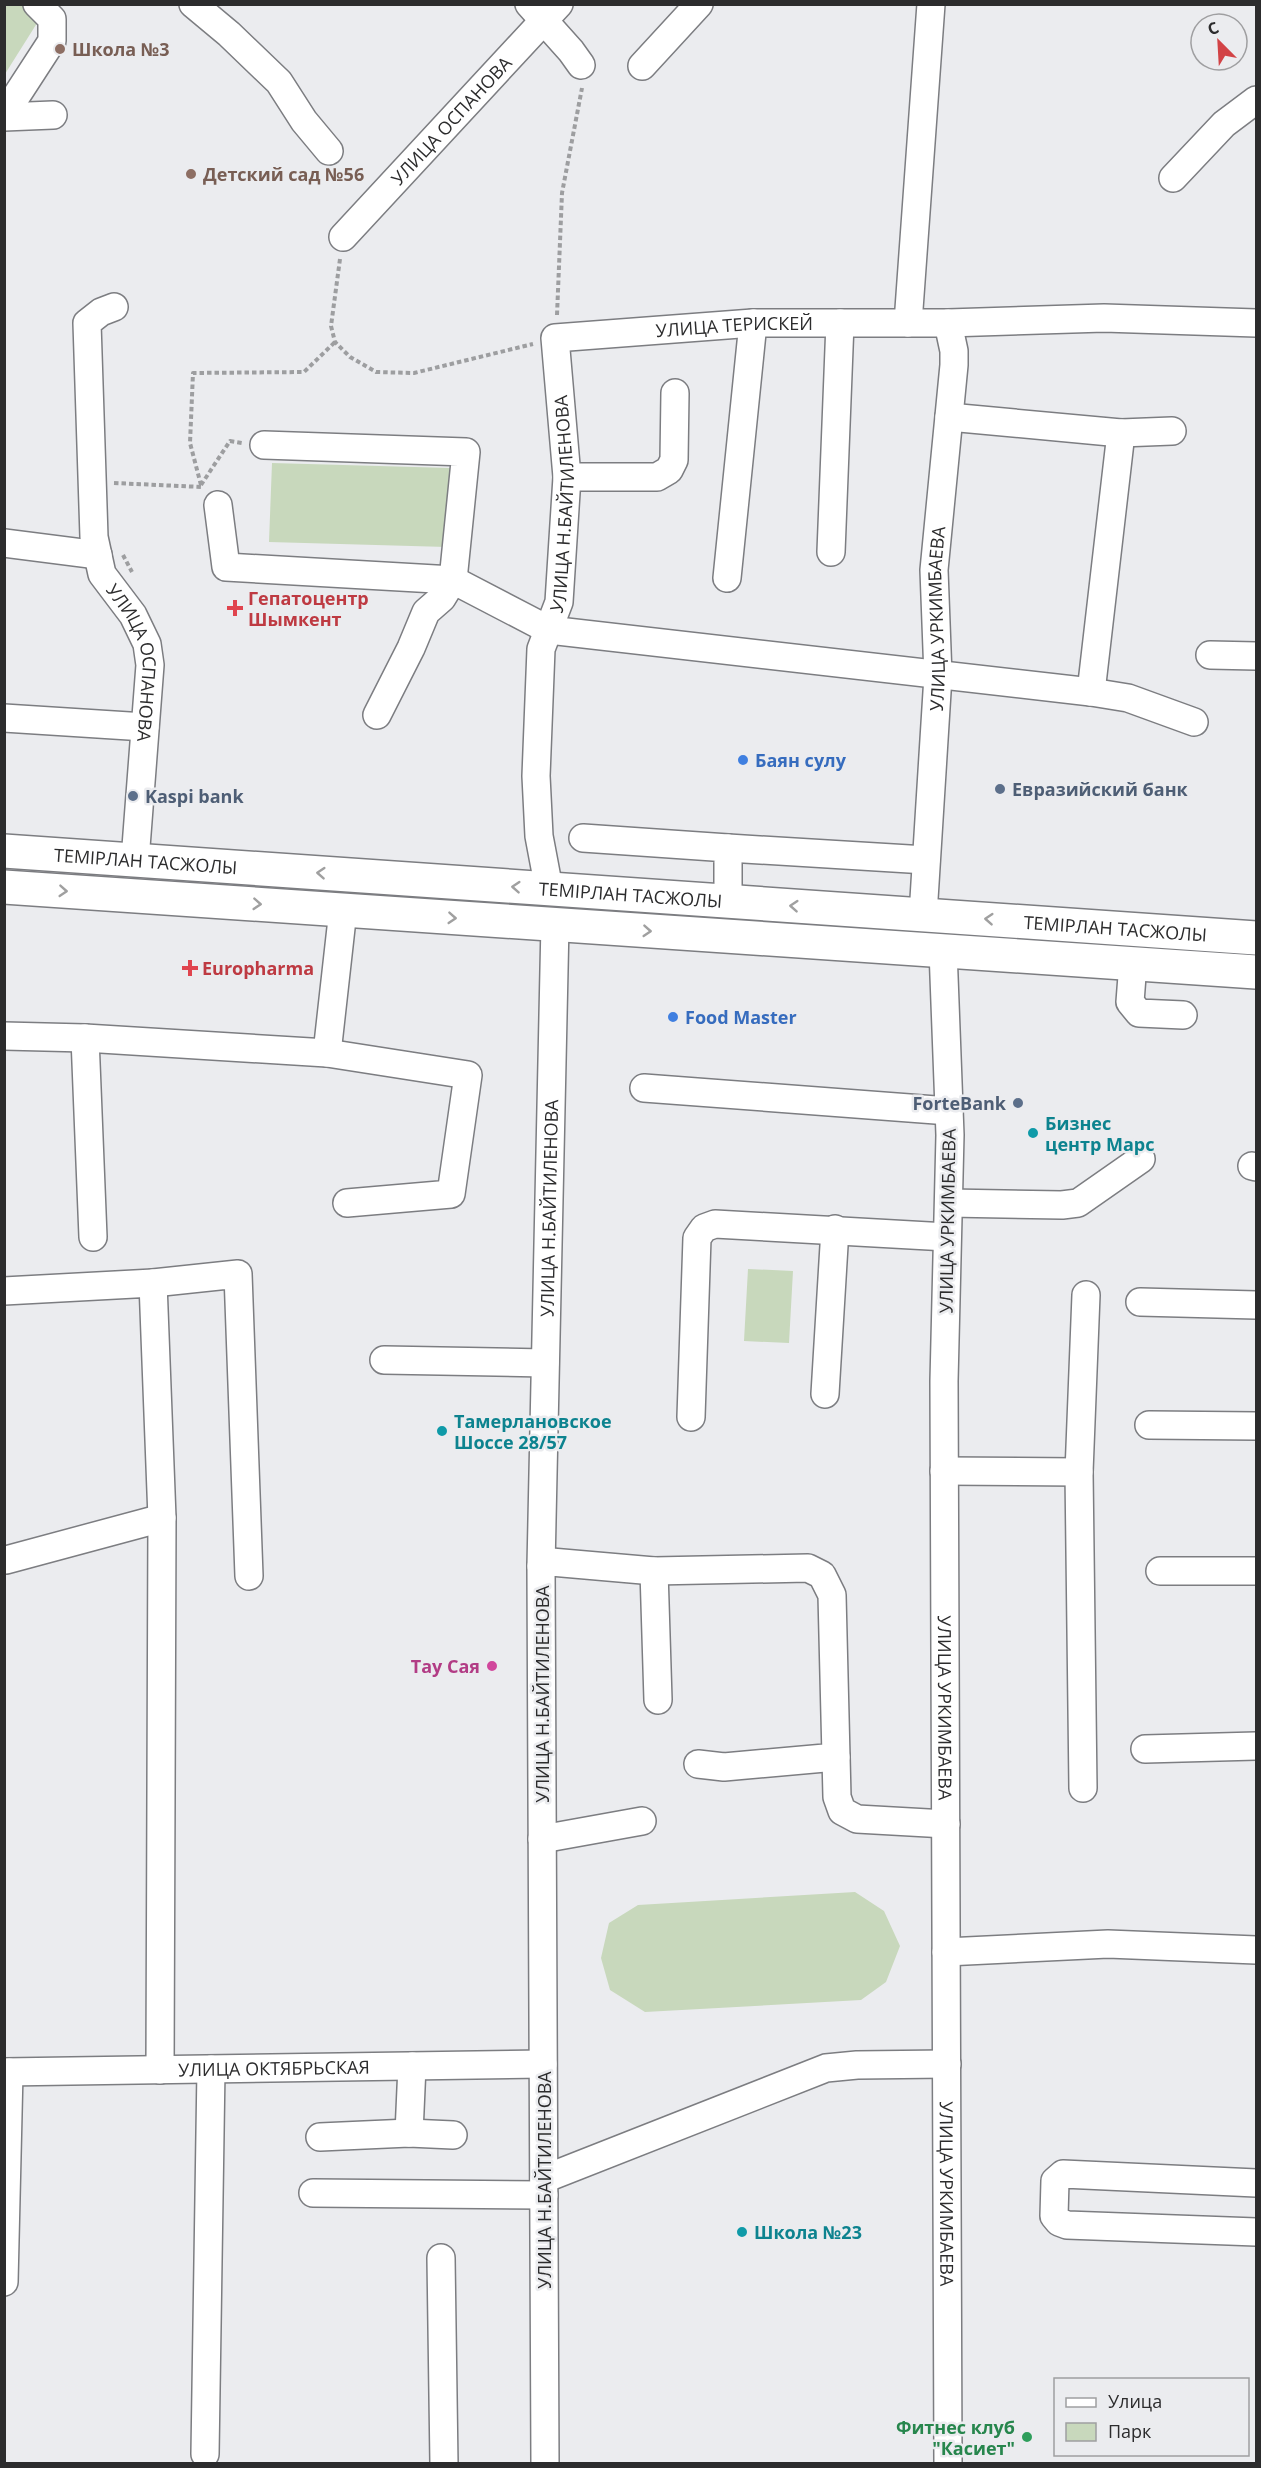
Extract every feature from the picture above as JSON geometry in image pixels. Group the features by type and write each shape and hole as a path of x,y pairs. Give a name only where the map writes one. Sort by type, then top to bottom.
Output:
{"main road":[{"name":"ТЕМІРЛАН ТАСЖОЛЫ","path":"4,851 1257,938"},
{"name":"ТЕМІРЛАН ТАСЖОЛЫ","path":"4,887 1257,972"}],"street":[{"path":"4,116 52,41 51,19 37,4"},
{"path":"193,4 229,34 279,82 304,121 329,151"},
{"path":"642,66 699,4"},
{"path":"908,323 931,4"},
{"path":"545,10 581,65"},
{"name":"УЛИЦА ОСПАНОВА","path":"343,237 545,10"},
{"path":"1173,178 1224,124 1257,100"},
{"path":"4,116 53,115"},
{"name":"УЛИЦА ОСПАНОВА","path":"114,307 100,312 87,323 94,537 102,574 133,615 147,644 150,665 135,860"},
{"name":"УЛИЦА ТЕРИСКЕЙ","path":"555,338 753,323 948,323 1104,318 1257,323"},
{"path":"727,578 753,323"},
{"path":"831,552 840,323"},
{"name":"УЛИЦА УРКИМБАЕВА","path":"923,915 938,676 934,570 954,351 948,323"},
{"name":"УЛИЦА Н.БАЙТИЛЕНОВА","path":"549,889 539,836 536,776 540,649 559,602 567,477 555,338"},
{"path":"567,477 657,477 669,470 674,460 675,393"},
{"path":"949,417 1121,434 1172,431"},
{"path":"1091,692 1121,434"},
{"path":"264,445 466,452 453,580 442,598 426,612 378,715"},
{"path":"209,495 226,567 453,580 549,630 1091,692 1128,698 1194,722"},
{"path":"4,543 98,555"},
{"path":"1210,655 1257,656"},
{"path":"4,718 145,727"},
{"path":"584,838 926,860"},
{"path":"728,848 728,901"},
{"path":"327,1053 343,910"},
{"name":"УЛИЦА Н.БАЙТИЛЕНОВА","path":"545,2463 541,1566 555,924"},
{"name":"УЛИЦА УРКИМБАЕВА","path":"943,950 949,1111 944,1381 948,2463"},
{"path":"1133,963 1130,1002 1139,1013 1183,1015"},
{"path":"4,1036 85,1038 327,1053 468,1075 451,1194 347,1203"},
{"path":"85,1038 93,1238"},
{"path":"644,1088 949,1111"},
{"path":"949,1203 1062,1205 1078,1203 1141,1159"},
{"path":"692,1417 698,1238 704,1228 715,1224 947,1237"},
{"path":"825,1394 835,1229"},
{"path":"4,1291 153,1283 238,1274 249,1576"},
{"path":"153,1283 162,1518 160,2070"},
{"path":"1083,1788 1079,1472 1086,1295"},
{"path":"1140,1302 1257,1305"},
{"path":"384,1360 545,1363"},
{"path":"1149,1425 1257,1426"},
{"path":"944,1472 1079,1472"},
{"path":"6,1560 162,1518"},
{"path":"541,1566 551,1563 654,1571 808,1568 822,1575 832,1595 837,1797 842,1811 857,1819 946,1824"},
{"path":"1160,1570 1257,1571"},
{"path":"654,1571 658,1700"},
{"path":"1145,1749 1257,1746"},
{"path":"698,1764 724,1767 836,1757"},
{"path":"542,1839 642,1821"},
{"path":"946,1952 1108,1944 1257,1950"},
{"name":"УЛИЦА ОКТЯБРЬСКАЯ","path":"7,2072 543,2064"},
{"path":"312,2193 544,2187 826,2068 857,2065 946,2064"},
{"path":"409,2133 412,2066"},
{"path":"205,2454 211,2069"},
{"path":"4,2282 7,2072"},
{"path":"320,2136 409,2133 453,2135"},
{"path":"1257,2183 1063,2174 1055,2181 1054,2216 1059,2222 1067,2225 1257,2232"},
{"path":"441,2258 444,2463"}],"path":[{"path":"343,237 331,326 335,342 350,357 376,372 414,373 555,338 562,193 583,82 581,65"},
{"path":"209,495 190,443 193,373 304,372 335,342"},
{"path":"209,495 230,441 264,445"},
{"path":"108,483 209,495"}],"green space":[{"path":"5,5 22,5 39,20 5,74"},
{"path":"272,463 450,468 447,547 269,542"},
{"path":"748,1269 793,1271 789,1343 744,1341"},
{"path":"855,1892 884,1911 900,1946 886,1982 861,2000 645,2012 610,1990 601,1958 609,1923 638,1905"}],"place":[{"name":"Школа №3","path":"60,49"},
{"name":"Детский сад №56","path":"191,174"},
{"name":"Гепатоцентр Шымкент","path":"235,608"},
{"name":"Баян сулу","path":"743,760"},
{"name":"Евразийский банк","path":"1000,789"},
{"name":"Kaspi bank","path":"133,796"},
{"name":"Europharma","path":"190,968"},
{"name":"Food Master","path":"673,1017"},
{"name":"ForteBank","path":"1018,1103"},
{"name":"Бизнес центр Марс","path":"1033,1133"},
{"name":"Тамерлановское Шоссе 28/57","path":"442,1431"},
{"name":"Тау Сая","path":"492,1666"},
{"name":"Школа №23","path":"742,2232"},
{"name":"Фитнес клуб \"Касиет\"","path":"1027,2437"}]}
